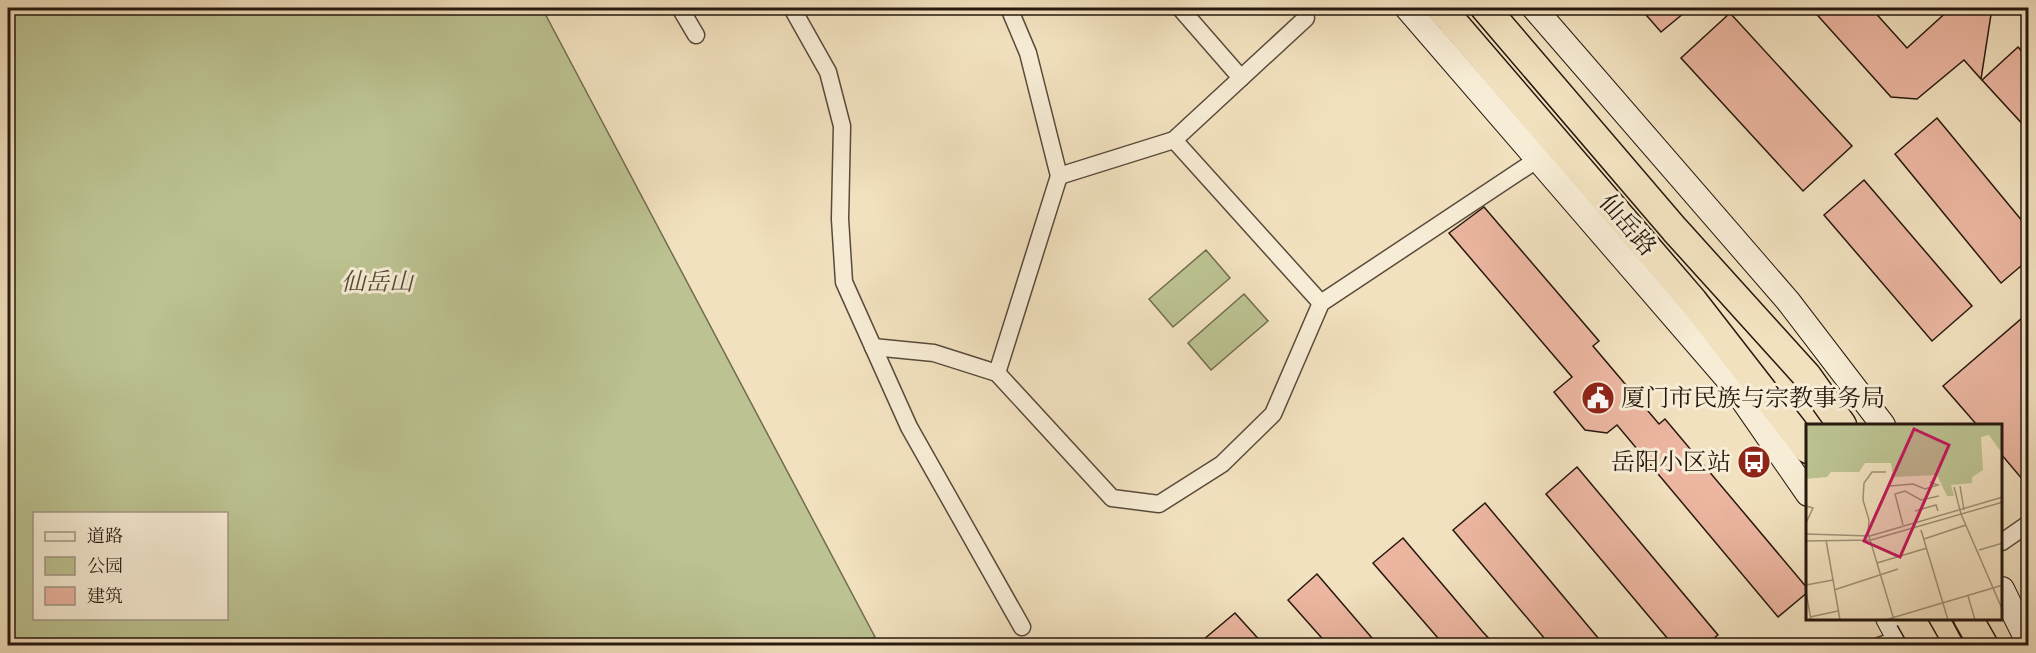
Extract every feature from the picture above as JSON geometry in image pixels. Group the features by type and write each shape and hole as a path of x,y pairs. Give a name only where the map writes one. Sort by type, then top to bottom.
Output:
{"highway":[{"name":"仙岳路","path":"1441,8 1693,301 1806,446"},
{"name":"仙岳路","path":"1485,8 1675,230 1807,376 1841,424"},
{"path":"1935,620 1949,645"},
{"path":"1969,620 1984,645"},
{"path":"1896,633 1926,645"}],"main road":[{"path":"1407,8 1731,382 1806,491"},
{"path":"1533,8 1788,301 1882,424"},
{"path":"2003,593 2028,642"}],"street":[{"path":"680,8 696,35"},
{"path":"792,8 828,72 842,126 840,219 844,282 909,427 1022,627"},
{"path":"998,373 1059,176 1028,53 1009,8"},
{"path":"1180,8 1241,78"},
{"path":"1059,176 1174,140 1306,18"},
{"path":"1174,140 1321,303"},
{"path":"873,347 934,353 998,373 1112,498 1159,504 1221,464 1273,414 1321,303 1538,159"},
{"path":"2003,541 2028,524"},
{"path":"1896,633 1916,620"}],"green space":[{"name":"仙岳山","path":"8,8 542,8 875,637 861,646 8,645"},
{"path":"1206,250 1230,278 1173,327 1149,299"},
{"path":"1244,294 1268,321 1211,370 1188,343"}],"building":[{"path":"1640,8 1690,8 1661,32"},
{"path":"1811,8 1871,8 1907,48 1951,8 1992,8 1981,79 1964,60 1917,99 1891,97"},
{"path":"1730,13 1852,146 1803,191 1681,58"},
{"path":"2018,47 2028,58 2028,130 1982,80"},
{"path":"1937,118 2028,228 2028,260 2001,283 1895,154"},
{"path":"1864,180 1972,306 1932,341 1824,215"},
{"path":"1484,207 1599,341 1593,346 1659,424 1665,419 1806,587 1806,594 1778,617 1617,425 1607,433 1585,430 1554,392 1572,377 1449,233"},
{"path":"2028,313 2028,486 2003,456 2003,424 1976,424 1943,386"},
{"path":"1577,467 1718,635 1705,645 1673,645 1546,494"},
{"path":"1485,503 1604,645 1550,645 1453,530"},
{"path":"1403,538 1495,645 1444,645 1373,563"},
{"path":"1317,574 1378,645 1328,645 1288,600"},
{"path":"1235,613 1264,645 1197,645"}],"place":[{"name":"厦门市民族与宗教事务局","path":"1598,398"},
{"name":"岳阳小区站","path":"1754,462"}]}
